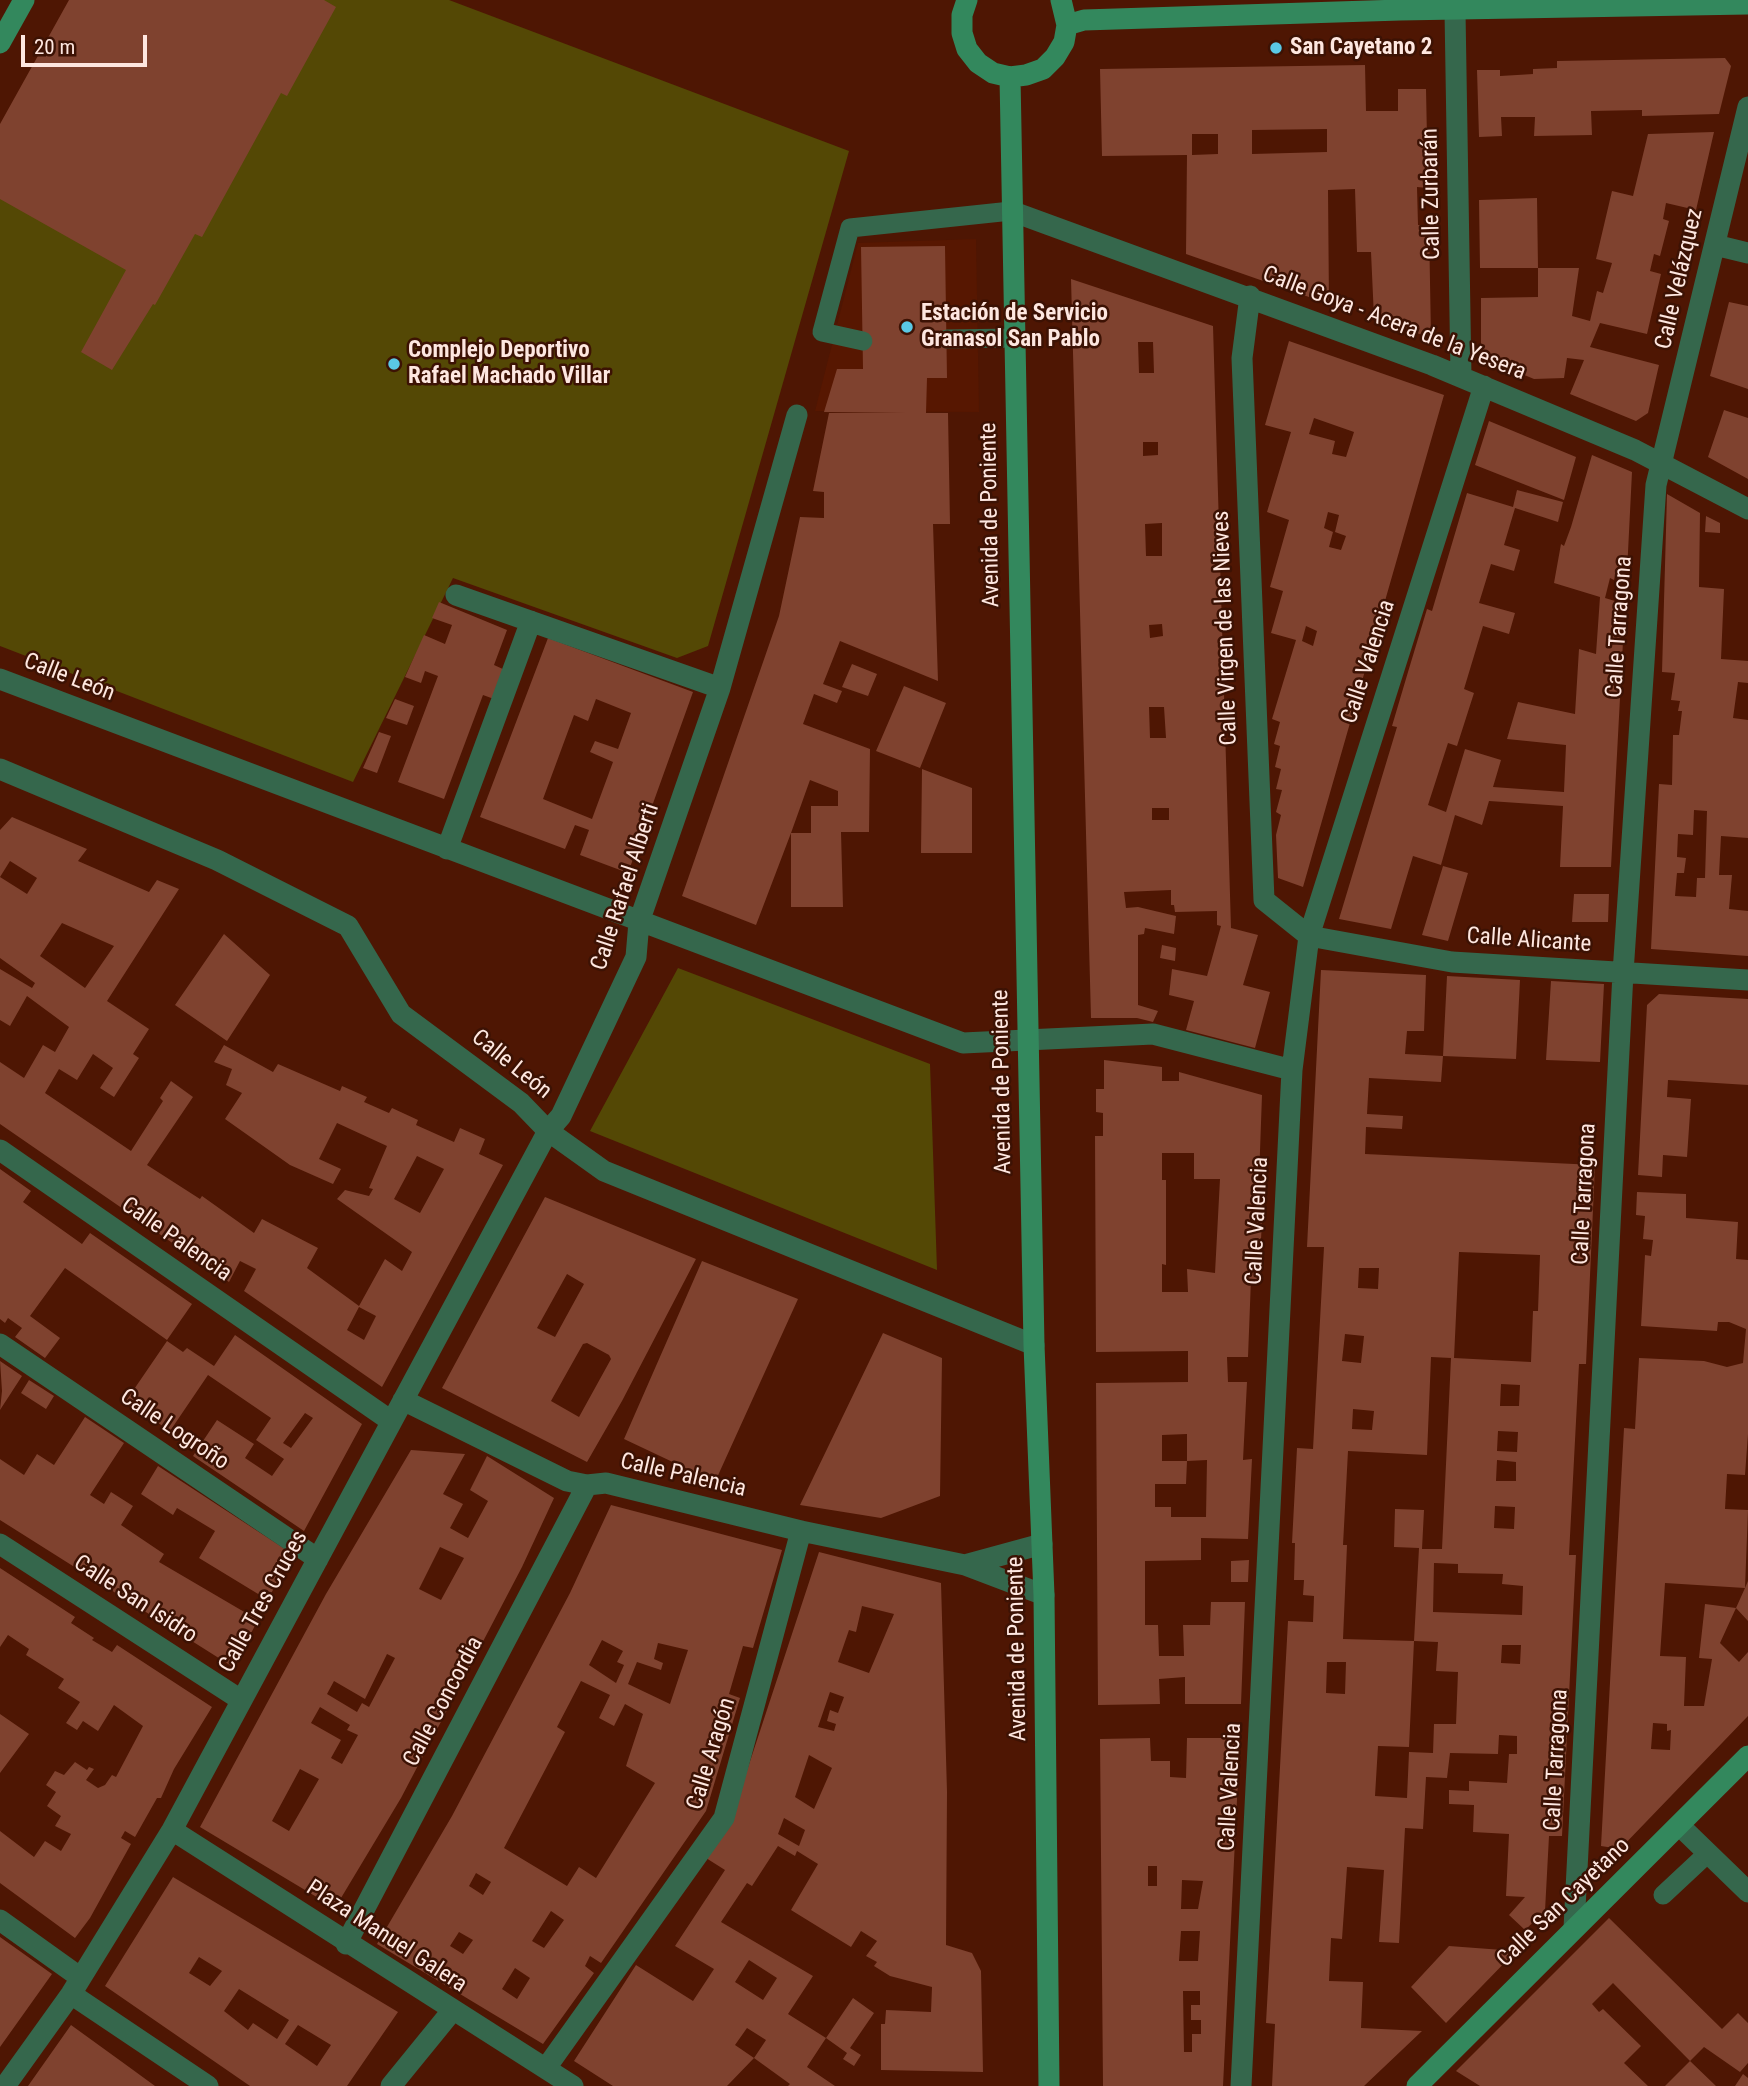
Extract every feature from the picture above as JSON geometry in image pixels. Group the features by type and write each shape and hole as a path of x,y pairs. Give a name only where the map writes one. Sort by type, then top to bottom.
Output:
{"main road":[{"path":"0,43 24,0"},
{"path":"967,0 962,15 962,33 967,49 978,63 993,73 1010,77 1043,69 1055,57 1064,42 1067,25 1061,0"},
{"path":"1067,25 1084,20 1400,5 1455,10 1748,4"},
{"name":"Avenida de Poniente","path":"1010,77 1034,1345 1044,1595 1049,2086"},
{"name":"Calle San Cayetano","path":"1426,2083 1574,1928 1748,1756"}],"street":[{"name":"Calle Zurbarán","path":"1455,10 1461,377"},
{"name":"Calle Velázquez","path":"1663,463 1715,245 1741,167 1748,107"},
{"name":"Calle Goya - Acera de la Yesera","path":"1011,211 1250,296 1484,386 1663,463 1748,509"},
{"path":"1715,245 1748,253"},
{"name":"Calle Virgen de las Nieves","path":"1250,296 1242,358 1264,900 1309,936"},
{"name":"Calle Valencia","path":"1241,2086 1292,1070 1309,936 1484,386"},
{"name":"Calle Rafael Alberti","path":"548,1131 561,1116 636,957 639,922 720,688 797,415"},
{"name":"Calle Tarragona","path":"1574,1928 1623,973 1656,485 1663,463"},
{"path":"456,595 720,688"},
{"path":"447,849 531,621"},
{"name":"Calle León","path":"0,680 963,1043 1028,1039"},
{"name":"Calle León","path":"0,769 217,860 348,926 401,1014 522,1103 548,1131 604,1171 1034,1345"},
{"name":"Calle Alicante","path":"1309,936 1452,962 1748,979"},
{"path":"1028,1039 1153,1034 1292,1070"},
{"name":"Calle Tres Cruces","path":"5,2086 76,1986 172,1830 548,1131"},
{"name":"Calle Palencia","path":"0,1150 391,1421"},
{"name":"Calle Logroño","path":"0,1344 318,1559"},
{"name":"Calle Palencia","path":"403,1400 567,1481 587,1485 606,1483 801,1531 965,1565 1044,1595"},
{"name":"Calle Concordia","path":"346,1944 587,1485"},
{"name":"Calle Aragón","path":"546,2068 724,1818 801,1531"},
{"name":"Calle San Isidro","path":"0,1544 241,1700"},
{"name":"Calle Palencia","path":"965,1565 1042,1544"},
{"path":"1680,1826 1748,1892"},
{"name":"Plaza Manuel Galera","path":"172,1830 346,1944 573,2086"},
{"path":"0,1920 76,1986 208,2086"},
{"path":"391,2086 452,2011"}],"lane":[{"path":"863,341 822,332 850,228 1011,211"},
{"path":"947,339 1013,338"},
{"path":"1663,1895 1708,1853"}],"shaded area":[{"name":"Complejo Deportivo Rafael Machado Villar","path":"72,0 449,0 849,151 708,646 677,658 453,578 353,782 0,646 0,126"},
{"name":"Estación de Servicio Granasol San Pablo","path":"976,239 979,412 815,411 858,243"},
{"path":"678,968 930,1064 937,1270 590,1131"}],"building":[{"path":"69,0 324,0 336,7 287,96 281,93 202,237 195,234 155,305 153,304 112,370 81,352 126,270 0,199 0,124"},
{"path":"1725,58 1731,66 1719,114 1642,116 1642,110 1591,111 1592,135 1534,136 1535,117 1501,117 1502,136 1479,137 1477,70 1500,70 1500,76 1533,74 1533,69 1557,68 1557,61"},
{"path":"1365,65 1366,111 1398,111 1398,89 1426,89 1428,188 1417,187 1418,225 1429,225 1431,338 1374,318 1371,252 1357,252 1355,189 1328,190 1329,304 1186,254 1187,155 1102,156 1100,69","holes":["1327,129 1327,152 1252,154 1252,130","1192,134 1218,134 1218,154 1192,155"]},
{"path":"1714,132 1696,210 1666,203 1663,219 1669,221 1660,256 1654,254 1650,271 1661,274 1647,334 1600,323 1590,347 1659,365 1648,413 1636,421 1570,394 1584,360 1567,358 1564,378 1534,379 1481,357 1481,298 1538,297 1538,268 1579,268 1572,316 1590,321 1597,291 1603,293 1612,263 1596,259 1612,191 1633,196 1648,134"},
{"path":"1537,198 1538,268 1480,268 1479,200"},
{"path":"945,246 947,378 927,378 926,413 948,413 950,524 933,524 938,681 840,641 823,684 842,691 837,703 814,694 803,724 870,749 869,832 841,832 843,907 791,907 791,833 756,925 682,896 779,616 800,517 824,518 824,492 813,491 829,413 905,413 824,412 837,369 863,369 861,247","holes":["810,780 838,791 838,806 811,806 811,833 791,833"]},
{"path":"1071,279 1213,326 1231,928 1258,935 1243,985 1270,992 1255,1048 1186,1030 1194,1001 1169,995 1172,969 1207,976 1221,926 1217,925 1217,911 1175,912 1174,905 1171,905 1171,890 1124,892 1126,908 1138,907 1176,916 1174,934 1145,928 1144,934 1138,935 1138,1005 1158,1011 1153,1022 1137,1018 1091,1018","holes":["1138,342 1153,342 1154,373 1139,373","1143,442 1158,442 1158,455 1143,456","1162,523 1162,556 1146,556 1145,524","1162,624 1163,636 1150,638 1149,625","1149,707 1164,707 1166,738 1150,738","1152,808 1169,808 1169,820 1152,820"]},
{"path":"1729,302 1748,306 1748,389 1710,376"},
{"path":"1289,341 1444,395 1303,887 1278,878 1276,835 1281,815 1276,812 1282,790 1276,789 1281,769 1275,767 1280,746 1274,744 1280,722 1272,719 1296,640 1271,633 1283,591 1270,587 1289,520 1267,512 1291,432 1265,425","holes":["1314,418 1354,432 1346,457 1332,454 1335,441 1309,434","1328,512 1339,515 1335,532 1346,536 1341,550 1329,547 1333,532 1324,528","1306,626 1317,631 1313,646 1302,641"]},
{"path":"1724,410 1748,418 1748,479 1708,457"},
{"path":"1489,421 1576,457 1564,500 1475,465"},
{"path":"1592,455 1632,472 1627,572 1617,568 1614,580 1610,578 1605,598 1625,604 1611,867 1560,867 1563,806 1489,801 1482,825 1455,815 1441,865 1413,856 1391,929 1339,919 1397,727 1392,726 1408,672 1427,609 1432,611 1467,493 1513,507 1517,490 1563,502 1558,522 1515,508 1504,545 1520,550 1514,571 1491,564 1479,603 1515,613 1509,634 1483,626 1464,689 1474,693 1457,746 1448,743 1428,805 1446,812 1465,749 1501,760 1493,787 1564,792 1566,745 1507,739 1518,702 1575,714 1579,649 1596,654 1600,597 1554,583 1561,544 1564,546 1571,527"},
{"path":"1667,494 1700,513 1699,587 1724,589 1721,659 1748,661 1748,683 1738,682 1733,718 1748,720 1748,838 1721,836 1719,875 1732,875 1729,909 1748,911 1748,956 1651,949 1659,784 1672,785 1673,735 1679,735 1682,711 1678,711 1680,701 1671,700 1675,673 1662,672","holes":["1694,810 1707,811 1705,878 1697,878 1696,897 1675,896 1677,873 1684,873 1686,858 1677,857 1678,834 1693,835"]},
{"path":"1706,516 1720,523 1720,533 1705,532"},
{"path":"439,602 507,630 494,665 505,670 494,699 483,695 444,799 398,782 438,676 425,671 421,683 405,677 424,635 445,644 452,625 432,618"},
{"path":"548,638 693,692 628,873 580,855 589,830 575,825 565,849 480,817","holes":["596,699 631,713 618,749 595,741 590,752 613,762 592,819 543,799 574,715 588,721"]},
{"path":"852,664 877,674 868,696 842,687"},
{"path":"904,686 946,703 920,768 876,751"},
{"path":"395,699 414,706 407,725 386,718"},
{"path":"379,732 391,736 377,773 363,768"},
{"path":"922,769 972,788 972,853 921,853"},
{"path":"12,817 87,849 78,861 149,892 157,880 179,889 107,1001 149,1029 133,1054 139,1058 114,1097 100,1088 113,1068 93,1054 77,1080 59,1069 45,1093 131,1151 163,1101 160,1098 171,1081 193,1097 147,1165 200,1199 202,1196 254,1233 262,1219 318,1248 307,1268 359,1306 385,1259 402,1271 412,1252 337,1199 345,1190 369,1196 373,1189 369,1188 387,1146 337,1123 319,1159 341,1169 333,1184 290,1165 225,1119 242,1093 226,1085 232,1069 214,1062 224,1045 273,1072 278,1064 340,1091 342,1086 367,1097 364,1102 389,1113 392,1108 418,1120 416,1125 454,1142 460,1128 485,1139 479,1154 503,1165 382,1387 244,1291 256,1269 240,1261 229,1282 0,1124 0,1062 24,1078 43,1045 55,1052 69,1027 27,996 10,1026 0,1020 0,969 32,988 35,983 0,958 0,877 0,830","holes":["10,861 37,878 27,894 0,877","62,923 114,946 85,988 40,956","417,1156 444,1169 420,1213 394,1199","359,1307 376,1316 364,1340 347,1330"]},
{"path":"1443,866 1468,873 1448,941 1422,935"},
{"path":"1574,894 1609,894 1608,922 1572,922"},
{"path":"224,934 270,975 227,1041 175,1005"},
{"path":"1162,945 1176,948 1175,961 1160,958"},
{"path":"1321,970 1426,975 1424,1031 1407,1031 1405,1054 1443,1056 1441,1082 1369,1078 1367,1114 1403,1116 1402,1129 1366,1127 1365,1154 1595,1165 1586,1364 1579,1364 1569,1555 1576,1555 1562,1836 1549,1836 1545,1911 1525,1930 1509,1915 1525,1897 1506,1896 1509,1834 1473,1832 1474,1805 1449,1804 1449,1790 1469,1791 1469,1781 1507,1783 1509,1754 1517,1754 1517,1736 1499,1735 1498,1754 1450,1753 1447,1778 1426,1777 1423,1829 1405,1828 1399,1943 1379,1942 1384,1870 1347,1867 1342,1939 1331,1938 1329,1981 1363,1982 1361,2028 1422,2031 1364,2086 1272,2086 1275,2024 1266,2023 1288,1621 1313,1622 1314,1596 1303,1595 1304,1580 1294,1580 1295,1543 1292,1543 1297,1448 1313,1449 1324,1247 1307,1247","holes":["1459,1252 1540,1255 1538,1311 1533,1311 1531,1362 1454,1358","1359,1268 1379,1268 1378,1289 1358,1288","1345,1334 1364,1336 1361,1363 1342,1361","1431,1357 1451,1358 1442,1549 1422,1549 1424,1510 1395,1509 1394,1547 1419,1548 1414,1641 1343,1639 1347,1545 1343,1545 1348,1451 1427,1455","1501,1384 1520,1385 1519,1406 1500,1406","1353,1409 1374,1411 1372,1430 1352,1429","1498,1431 1518,1432 1517,1452 1497,1451","1497,1460 1516,1462 1516,1481 1496,1481","1495,1506 1515,1507 1514,1529 1494,1528","1434,1563 1458,1564 1458,1573 1503,1574 1502,1584 1523,1586 1522,1615 1433,1612","1414,1641 1438,1642 1436,1671 1458,1672 1456,1724 1434,1724 1433,1753 1409,1752 1407,1798 1375,1796 1378,1746 1409,1747","1502,1645 1521,1645 1520,1664 1501,1663","1327,1662 1346,1662 1345,1694 1326,1693"]},
{"path":"1447,976 1520,980 1516,1059 1443,1056"},
{"path":"1551,981 1604,984 1600,1062 1546,1060"},
{"path":"1659,994 1748,999 1748,1085 1668,1080 1667,1097 1691,1099 1687,1157 1663,1155 1662,1177 1638,1175 1647,1005"},
{"path":"1104,1060 1162,1067 1162,1081 1179,1081 1179,1072 1262,1095 1259,1179 1264,1179 1259,1280 1251,1279 1248,1357 1227,1357 1228,1382 1247,1382 1243,1460 1252,1459 1248,1539 1201,1538 1201,1560 1145,1561 1145,1625 1158,1625 1159,1656 1184,1656 1183,1625 1210,1625 1211,1602 1245,1602 1241,1704 1185,1704 1185,1677 1159,1679 1160,1704 1098,1705 1096,1383 1188,1382 1188,1351 1096,1352 1095,1136 1103,1136 1103,1113 1096,1112 1096,1089 1104,1089","holes":["1162,1153 1194,1153 1194,1179 1220,1179 1215,1273 1187,1269 1188,1292 1162,1292 1162,1264 1166,1265 1166,1180 1162,1180","1187,1434 1187,1461 1162,1461 1162,1435","1207,1460 1206,1517 1171,1517 1171,1507 1155,1507 1155,1484 1186,1484 1187,1461"]},
{"path":"0,1169 31,1191 23,1202 82,1244 90,1233 192,1304 167,1340 65,1268 30,1316 60,1338 45,1358 15,1337 22,1328 8,1318 5,1323 0,1319"},
{"path":"1637,1192 1686,1194 1686,1218 1738,1222 1736,1259 1748,1260 1748,1434 1745,1475 1727,1474 1725,1509 1748,1510 1745,1588 1665,1583 1660,1656 1686,1657 1684,1706 1704,1706 1712,1659 1699,1658 1705,1604 1736,1608 1720,1643 1739,1662 1748,1652 1748,1716 1620,1849 1601,1846 1624,1428 1635,1429 1639,1358 1704,1361 1727,1367 1743,1363 1746,1329 1729,1322 1718,1322 1717,1331 1641,1326 1645,1255 1651,1256 1653,1240 1643,1239 1645,1216 1636,1215","holes":["1653,1723 1667,1724 1667,1731 1671,1730 1670,1750 1651,1749"]},
{"path":"545,1197 696,1259 587,1462 442,1388","holes":["567,1274 584,1284 555,1337 537,1328","587,1343 609,1355 611,1359 579,1417 551,1401 583,1344"]},
{"path":"702,1261 798,1299 715,1482 624,1439"},
{"path":"883,1333 942,1358 940,1496 881,1518 800,1505"},
{"path":"235,1335 362,1424 304,1531 193,1456 217,1420 254,1444 245,1458 272,1476 284,1459 256,1440 271,1418 208,1375 170,1431 126,1401 167,1341 183,1352 187,1348 214,1366","holes":["305,1413 313,1418 291,1448 283,1443"]},
{"path":"0,1361 22,1376 0,1410 2,1391"},
{"path":"29,1380 54,1396 46,1409 21,1393"},
{"path":"85,1417 124,1443 90,1495 104,1504 111,1492 133,1506 121,1525 164,1554 159,1562 258,1620 233,1667 0,1520 0,1459 24,1475 37,1454 54,1465"},
{"path":"411,1450 465,1454 443,1494 463,1504 450,1528 468,1538 488,1501 470,1490 487,1456 554,1498 522,1567 401,1798 335,1908 200,1827 326,1594","holes":["440,1547 464,1558 441,1600 419,1589","387,1654 395,1658 369,1707 362,1703 357,1712 327,1694 334,1681 365,1699","320,1707 350,1725 347,1730 358,1735 342,1764 331,1758 341,1740 311,1723","300,1769 319,1779 289,1831 272,1821"]},
{"path":"158,1466 291,1553 268,1600 199,1558 215,1531 177,1508 173,1515 141,1494"},
{"path":"611,1505 782,1550 753,1648 743,1646 729,1694 740,1698 706,1811 601,1963 590,1956 585,1966 594,1973 543,2044 377,1944 452,1816 570,1593","holes":["602,1640 623,1651 617,1662 624,1665 616,1683 589,1665","658,1643 688,1650 670,1704 628,1684 637,1662 661,1670 663,1663 654,1659","581,1681 610,1695 599,1718 614,1726 625,1704 643,1714 626,1766 655,1783 596,1878 579,1867 567,1886 504,1848 565,1732 557,1727","476,1873 491,1882 483,1895 469,1886","551,1911 564,1920 544,1948 532,1941","459,1932 473,1940 463,1954 450,1946","515,1968 530,1978 517,1999 502,1989"]},
{"path":"819,1552 941,1583 947,1792 946,1945 972,1953 981,1971 983,2072 881,2070 881,2024 885,2024 886,2010 931,2012 932,1987 890,1976 874,1966 877,1962 866,1956 877,1941 861,1931 851,1947 791,1910 818,1864 797,1851 795,1856 778,1846 752,1886 747,1883 721,1922 813,1976 788,2014 826,2038 807,2067 835,2086 788,2086 790,2084 754,2058 727,2086 613,2086 574,2061 636,1965 693,2001 714,1969 675,1946 725,1870 706,1858 731,1819","holes":["862,1606 894,1614 869,1673 838,1662 849,1630 856,1632","830,1692 844,1697 838,1713 830,1710 827,1721 836,1724 834,1731 818,1727","809,1755 832,1768 814,1809 795,1797","784,1818 805,1830 799,1846 778,1834","749,1960 777,1978 763,2000 735,1982","747,2028 766,2040 754,2058 735,2045"]},
{"path":"1249,1560 1248,1582 1231,1582 1231,1561"},
{"path":"0,1568 75,1617 71,1623 94,1638 92,1640 112,1652 117,1645 212,1707 174,1769 161,1798 157,1798 135,1837 125,1831 121,1838 131,1844 90,1918 75,1938 0,1883 0,1831 34,1857 45,1841 61,1851 71,1834 55,1826 61,1816 47,1806 56,1792 46,1785 55,1771 64,1775 75,1762 87,1770 89,1767 94,1769 86,1780 98,1788 105,1785 112,1775 116,1777 143,1726 114,1705 98,1731 83,1721 77,1730 66,1723 80,1702 58,1688 64,1679 26,1655 29,1649 8,1635 0,1647"},
{"path":"1748,1581 1748,1621 1736,1608"},
{"path":"0,1714 29,1734 0,1773"},
{"path":"1150,1738 1151,1761 1170,1761 1170,1777 1186,1778 1187,1738 1240,1738 1223,2086 1103,2086 1100,1739","holes":["1148,1866 1157,1866 1157,1886 1148,1886","1182,1880 1203,1881 1198,1909 1181,1909","1181,1931 1200,1931 1198,1961 1179,1961","1183,1991 1200,1991 1200,2005 1191,2005 1191,2020 1201,2020 1201,2034 1192,2034 1192,2052 1184,2052"]},
{"path":"173,1877 398,2012 347,2086 250,2086 105,1986","holes":["199,1957 222,1971 210,1986 189,1973","239,1989 289,2020 277,2039 253,2023 248,2030 224,2011","298,2025 331,2045 317,2066 285,2044"]},
{"path":"1609,1918 1722,2029 1738,2013 1748,2023 1748,2063 1740,2072 1704,2047 1690,2061 1613,1983 1592,2004 1599,2012 1603,2009 1641,2046 1624,2063 1648,2086 1480,2086 1456,2071"},
{"path":"0,1937 52,1974 0,2047"},
{"path":"1449,1946 1516,1951 1446,2023 1411,1987"},
{"path":"853,1998 874,2013 850,2048 861,2055 854,2066 843,2059 847,2053 826,2038"},
{"path":"71,2025 129,2067 155,2086 28,2086"},
{"path":"1690,2061 1716,2086 1665,2086"},
{"path":"1743,2074 1748,2078 1748,2086 1735,2086"}],"place":[{"name":"San Cayetano 2","path":"1276,48"},
{"name":"Estación de Servicio Granasol San Pablo","path":"907,327"},
{"name":"Complejo Deportivo Rafael Machado Villar","path":"394,364"}]}
